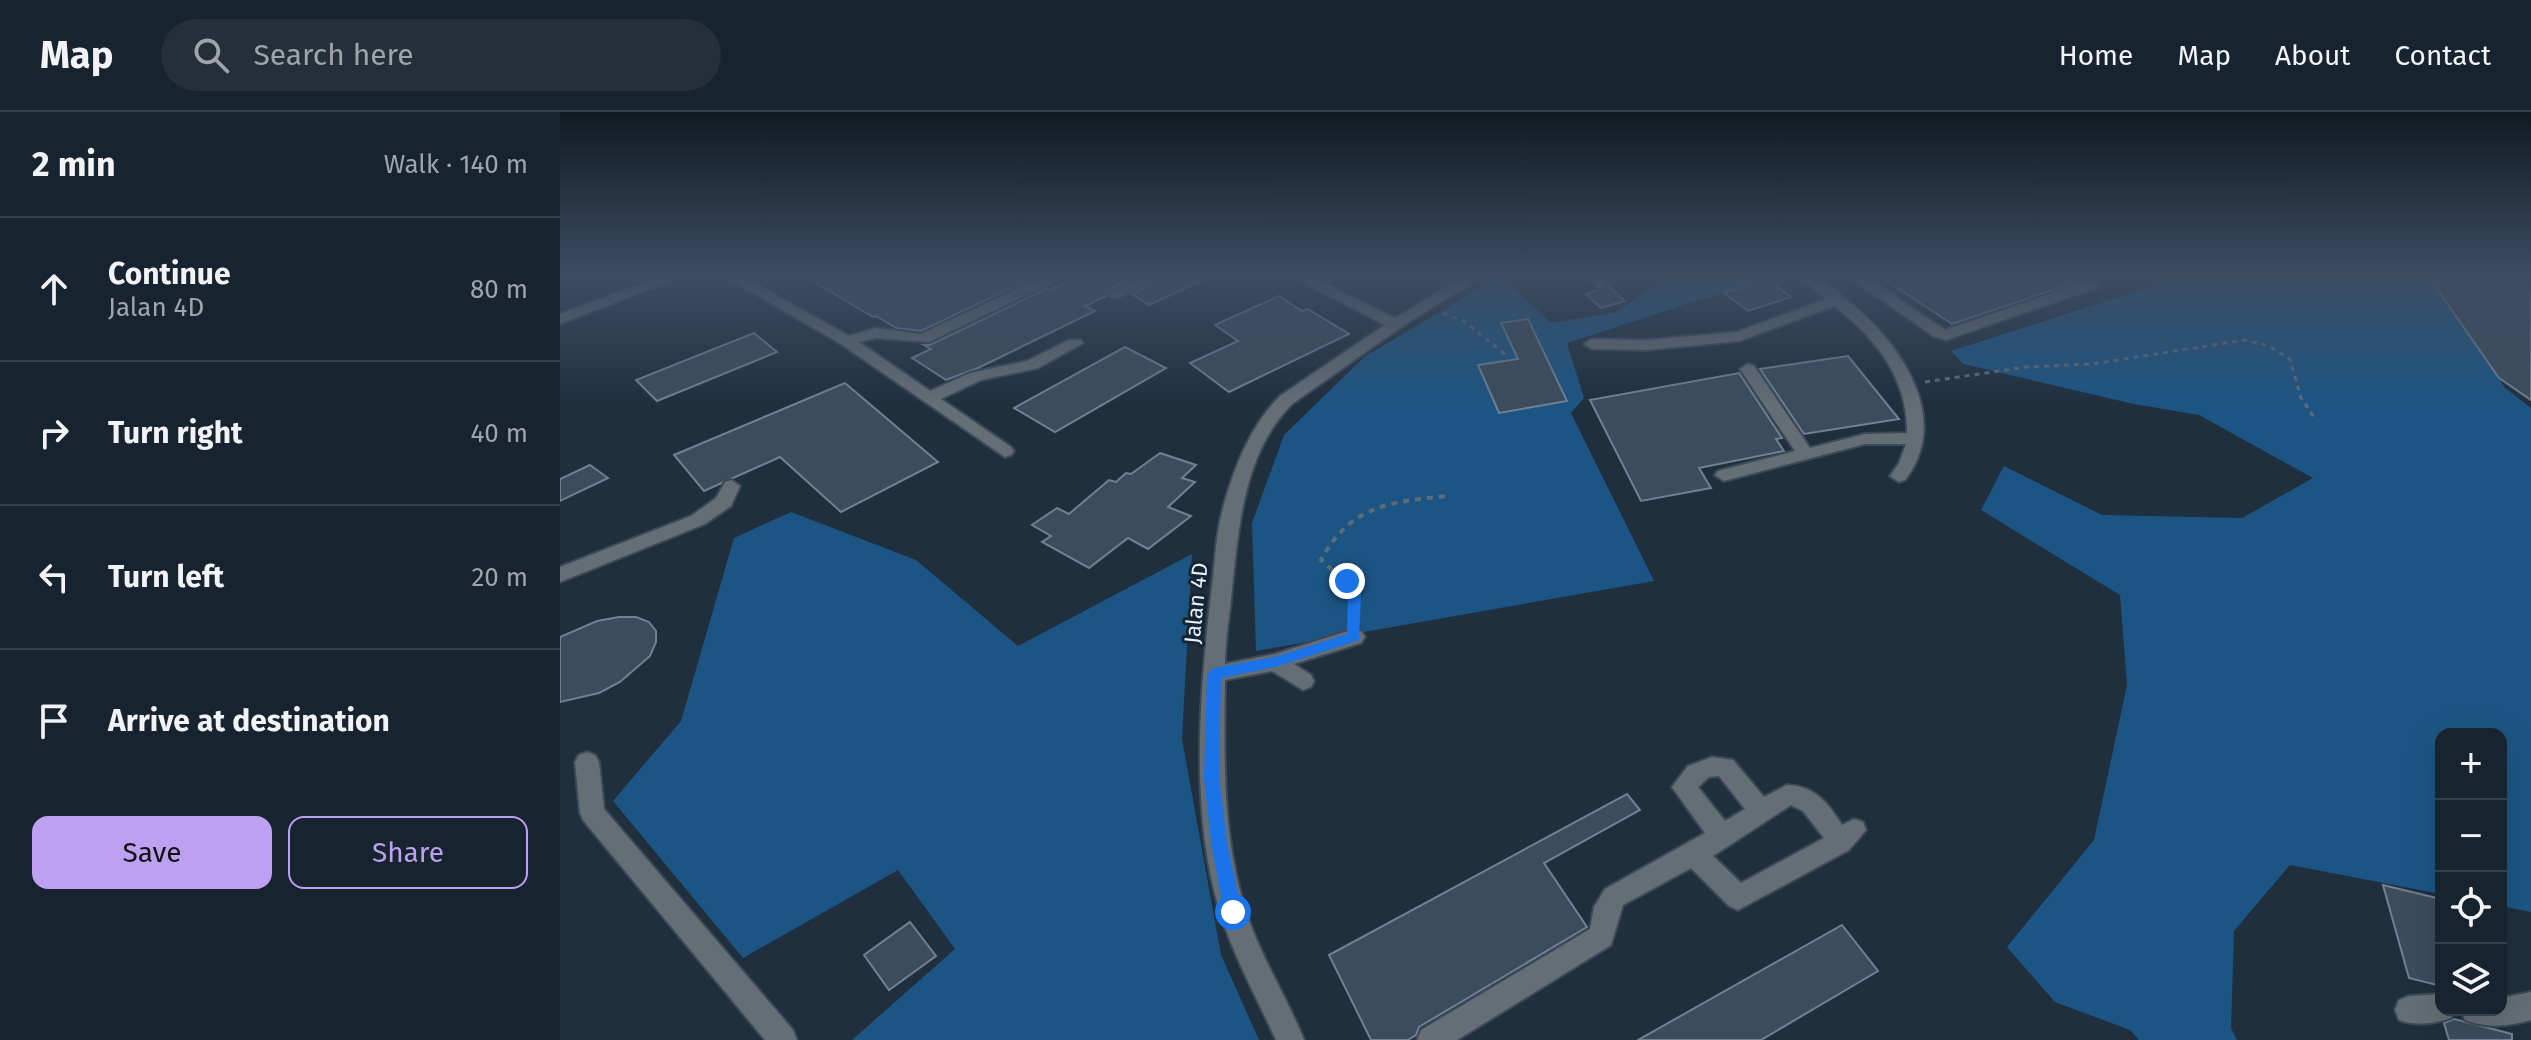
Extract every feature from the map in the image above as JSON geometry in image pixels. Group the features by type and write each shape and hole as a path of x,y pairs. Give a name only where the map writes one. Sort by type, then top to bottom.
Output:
{"street":[{"path":"808,319 931,397 1005,451"},
{"path":"847,341 876,333 910,340 923,339 964,319"},
{"path":"1386,319 1396,324"},
{"name":"Jalan 4D","path":"1290,1040 1233,912 1219,842 1212,777 1214,674 1231,512 1247,461 1272,414 1286,400 1404,319"},
{"path":"1592,344 1647,345 1739,336 1784,319"},
{"path":"1862,319 1898,360 1913,402 1917,438 1911,457 1899,476"},
{"path":"1918,319 1946,335 1992,319"},
{"path":"931,397 976,376 1032,365 1075,343"},
{"path":"1748,369 1806,455"},
{"path":"1724,475 1865,439 1917,438"},
{"path":"560,575 698,520 724,502 731,486"},
{"path":"1214,674 1275,662 1354,637"},
{"path":"1275,662 1303,681"},
{"path":"587,762 592,813 783,1040"},
{"path":"1722,836 1684,787 1691,775 1711,765 1725,767 1761,810"},
{"path":"1431,1040 1602,936 1607,907 1614,897 1694,854 1787,795 1798,794 1809,799 1847,836 1738,898 1694,854"},
{"path":"2507,1012 2531,1006"},
{"path":"2409,1010 2435,1008"}],"path":[{"path":"1458,319 1506,355"},
{"path":"1907,385 2026,367 2092,364 2245,340 2269,346 2290,359 2298,395 2304,408 2316,420"},
{"path":"1354,637 1354,594 1347,581 1321,560 1327,546 1357,515 1386,505 1447,496"}],"shaded area":[{"path":"1427,319 1547,319 1551,323 1573,319 1640,319 1567,343 1584,398 1571,413 1654,581 1256,651 1252,523 1284,435 1364,357"},
{"path":"2050,319 2458,319 2505,388 2531,408 2531,912 2507,907 2507,728 2435,728 2435,893 2290,865 2234,931 2231,1028 2237,1040 2139,1040 2130,1030 2055,1002 2007,947 2094,840 2127,685 2120,595 1981,510 2004,466 2102,515 2242,518 2313,478 2199,415 2134,404 1963,364 1951,351"},
{"path":"791,512 916,560 1018,646 1192,554 1182,739 1221,955 1259,1040 852,1040 955,949 898,870 743,958 613,801 681,721 734,538"}],"building":[{"path":"882,319 946,319 921,331 896,328"},
{"path":"983,319 1078,319 978,368 946,380 912,358 931,349 924,345"},
{"path":"1228,319 1325,319 1349,334 1229,392 1190,363 1238,341 1215,325"},
{"path":"1528,319 1567,401 1499,413 1478,365 1518,359 1501,323"},
{"path":"1945,319 1966,319 1952,324"},
{"path":"2458,319 2531,319 2531,400 2499,378"},
{"path":"754,333 777,352 657,401 636,380"},
{"path":"1125,347 1166,368 1055,432 1014,408"},
{"path":"1848,356 1899,419 1804,434 1760,369"},
{"path":"1739,373 1782,438 1776,439 1784,451 1699,468 1711,488 1641,501 1590,400"},
{"path":"845,383 938,462 841,512 780,457 704,491 674,455"},
{"path":"1160,453 1196,465 1182,478 1195,482 1168,507 1191,516 1148,549 1128,538 1089,568 1042,542 1051,536 1032,525 1057,508 1069,514 1109,480 1116,482"},
{"path":"590,465 608,478 560,501 560,479"},
{"path":"636,617 649,622 656,631 656,642 650,656 620,682 599,693 560,702 560,637 597,621"},
{"path":"1627,794 1640,810 1544,863 1587,927 1419,1027 1416,1035 1408,1040 1371,1040 1329,955"},
{"path":"2383,885 2435,898 2435,984 2409,978"},
{"path":"910,922 936,956 889,990 864,955"},
{"path":"1842,925 1878,971 1761,1040 1638,1040"},
{"path":"2454,1019 2512,1034 2512,1040 2449,1040 2444,1023"}],"route":[{"path":"1233,912 1219,842 1212,777 1214,674 1275,662 1354,637 1354,594 1347,581"}]}
